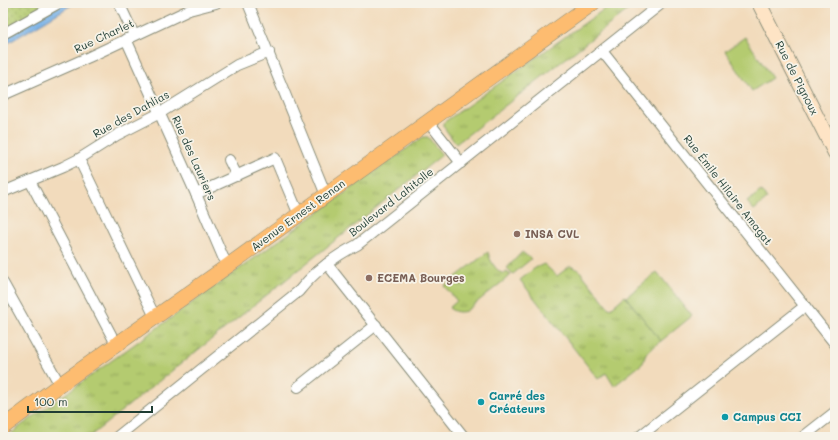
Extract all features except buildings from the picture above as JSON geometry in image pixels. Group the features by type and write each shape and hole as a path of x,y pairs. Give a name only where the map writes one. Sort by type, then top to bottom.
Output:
{"main road":[{"name":"Avenue Ernest Renan","path":"3,426 593,3"},
{"name":"Rue de Pignoux","path":"759,3 835,154"}],"street":[{"path":"3,34 59,3"},
{"name":"Rue des Lauriers","path":"120,3 130,37 160,113 223,257 229,265"},
{"name":"Rue Charlet","path":"3,95 189,10 216,3"},
{"path":"248,3 326,195"},
{"name":"Boulevard Lahitolle","path":"117,437 299,291 309,279 327,264 342,253 357,245 662,3"},
{"name":"Rue Émile Hilaire Amagat","path":"602,51 835,344"},
{"name":"Rue des Dahlias","path":"3,191 30,181 79,159 117,135 160,113 237,66 269,52"},
{"path":"428,122 461,163"},
{"path":"196,194 275,158 299,215"},
{"path":"79,159 154,317"},
{"path":"229,160 237,176"},
{"path":"30,181 116,344"},
{"path":"327,264 464,437"},
{"path":"3,283 60,385"},
{"path":"639,437 805,306"},
{"path":"298,387 376,325"},
{"path":"803,437 835,412"}],"green space":[{"path":"3,3 70,3 3,42"},
{"path":"613,3 637,3 456,144 443,126 443,123"},
{"path":"745,37 772,78 752,91 725,51"},
{"path":"423,137 428,137 442,155 89,437 7,437 22,425"},
{"path":"761,191 767,199 754,210 747,202"},
{"path":"488,252 494,266 501,273 502,272 505,274 506,272 511,275 466,311 457,312 449,308 457,301 444,286"},
{"path":"522,252 531,259 513,274 507,268"},
{"path":"544,264 557,276 570,266 579,270 610,309 625,296 661,341 646,353 643,363 614,386 606,373 598,379 520,280 535,268"},
{"path":"657,272 692,316 661,341 626,297"}],"water":[{"path":"65,3 75,3 3,46 3,40"}],"place":[{"name":"INSA CVL","path":"517,234"},
{"name":"ECEMA Bourges","path":"369,278"},
{"name":"Carré des Créateurs","path":"481,402"},
{"name":"Campus CCI","path":"725,417"}]}
